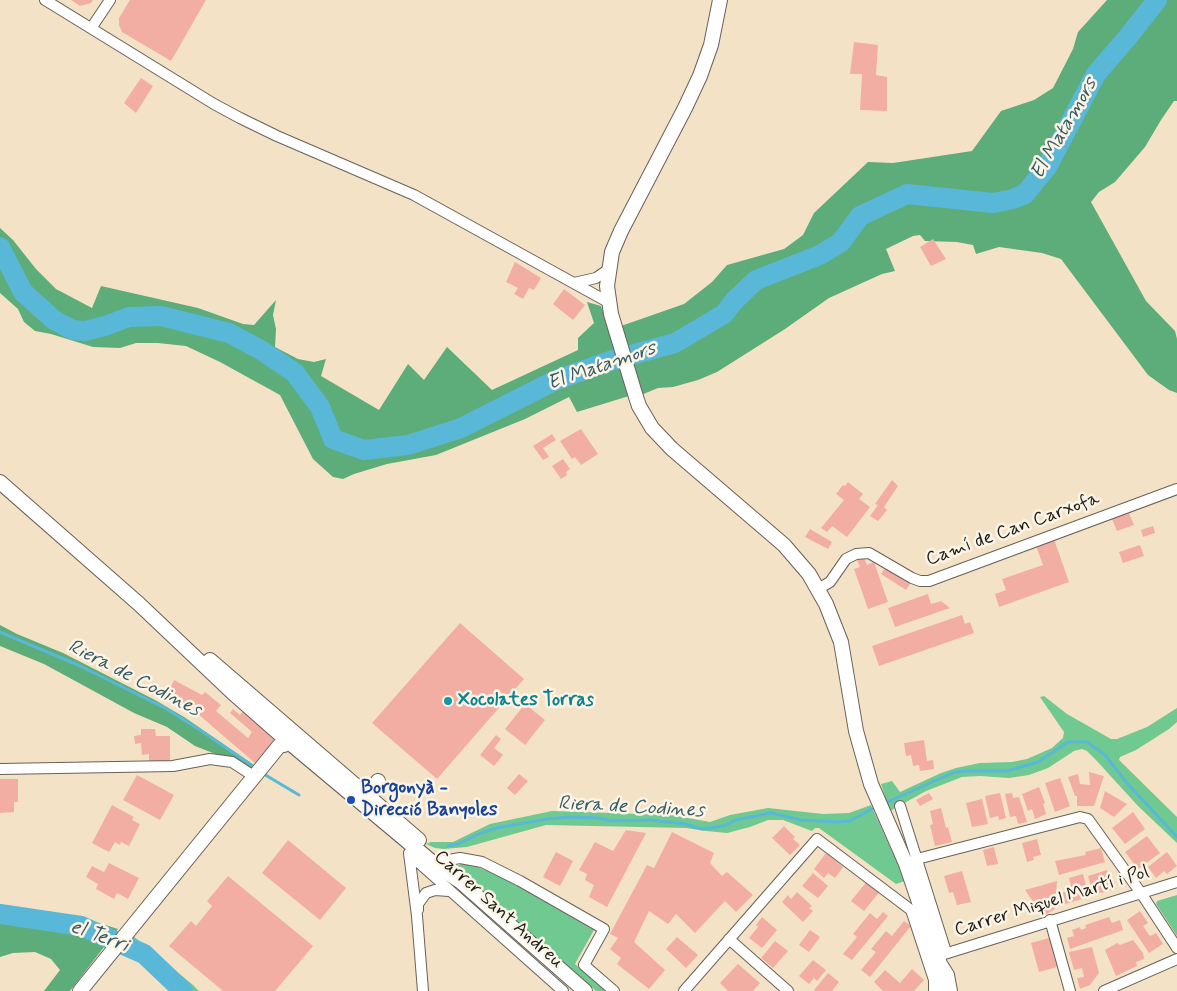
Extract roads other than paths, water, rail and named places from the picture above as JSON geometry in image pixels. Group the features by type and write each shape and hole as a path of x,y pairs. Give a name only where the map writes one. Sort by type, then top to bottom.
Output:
{"main road":[{"path":"720,0 711,45 700,76 621,230 612,252 609,269 610,308 636,397 643,414 657,434 784,545 799,561 818,589 833,618 841,642 862,757 886,820 912,862 947,975 941,990"},
{"path":"0,482 139,604 284,741 318,766 438,868 461,882"},
{"path":"139,604 150,609 338,770"},
{"path":"226,673 250,701 282,728 284,741"},
{"path":"80,991 256,777 266,762 284,741 293,739 370,790 390,814 443,861 461,882 585,991"},
{"path":"318,766 335,774 357,792 362,794 370,790"},
{"path":"370,790 370,802 394,825 404,839"}],"street":[{"path":"45,0 92,27 214,104 248,122 414,195 574,283 610,308"},
{"path":"92,27 110,0"},
{"path":"574,283 596,278 609,269"},
{"name":"Camí de Can Carxofa","path":"818,589 830,582 846,559 856,554 869,553 912,578 920,581 929,581 1177,489"},
{"path":"0,768 173,766 210,759 232,762 256,777"},
{"path":"900,806 912,862 1080,817 1088,819 1141,892 1177,948"},
{"path":"404,839 409,854 417,916 423,991"},
{"path":"684,991 817,839 911,910 934,980 941,990"},
{"name":"Carrer Sant Andreu","path":"409,854 563,991"},
{"path":"443,861 460,858 482,862 520,881 604,929 584,965 614,991"},
{"name":"Carrer Miquel Martí i Pol","path":"941,957 1050,920 1177,882"},
{"path":"417,916 418,904 426,893 435,890 449,891"},
{"path":"1050,920 1070,991"},
{"path":"729,939 788,991"},
{"path":"1104,991 1177,959"}],"water":[{"path":"734,301 729,322 721,322 716,311 726,308"}],"waterway":[{"name":"El Matamors","path":"0,247 23,292 54,320 73,330 85,331 129,317 161,316 229,333 261,350 295,373 320,407 333,439 364,450 408,445 461,428 556,380 613,360 675,343 724,314 734,301 756,280 820,255 841,242 860,216 907,194 993,203 1013,199 1025,194 1047,167 1096,74 1157,0"},
{"name":"Riera de Codines","path":"0,632 78,665 165,708 257,769"},
{"name":"Riera de Codines","path":"885,803 955,772 1007,771 1038,762 1068,742 1087,742 1105,755 1126,782 1177,837"},
{"name":"Riera de Codines","path":"262,773 299,795"},
{"name":"Riera de Codines","path":"448,846 458,844 497,828 570,817 598,818 611,821 650,820 685,824 702,829 724,826 736,820 771,813 801,820 850,821 872,809"},
{"name":"el Terri","path":"0,914 81,926 144,954 183,991"}],"place":[{"name":"Xocolates Torras","path":"448,701"},
{"name":"Borgonyà - Direcció Banyoles","path":"351,800"}]}
